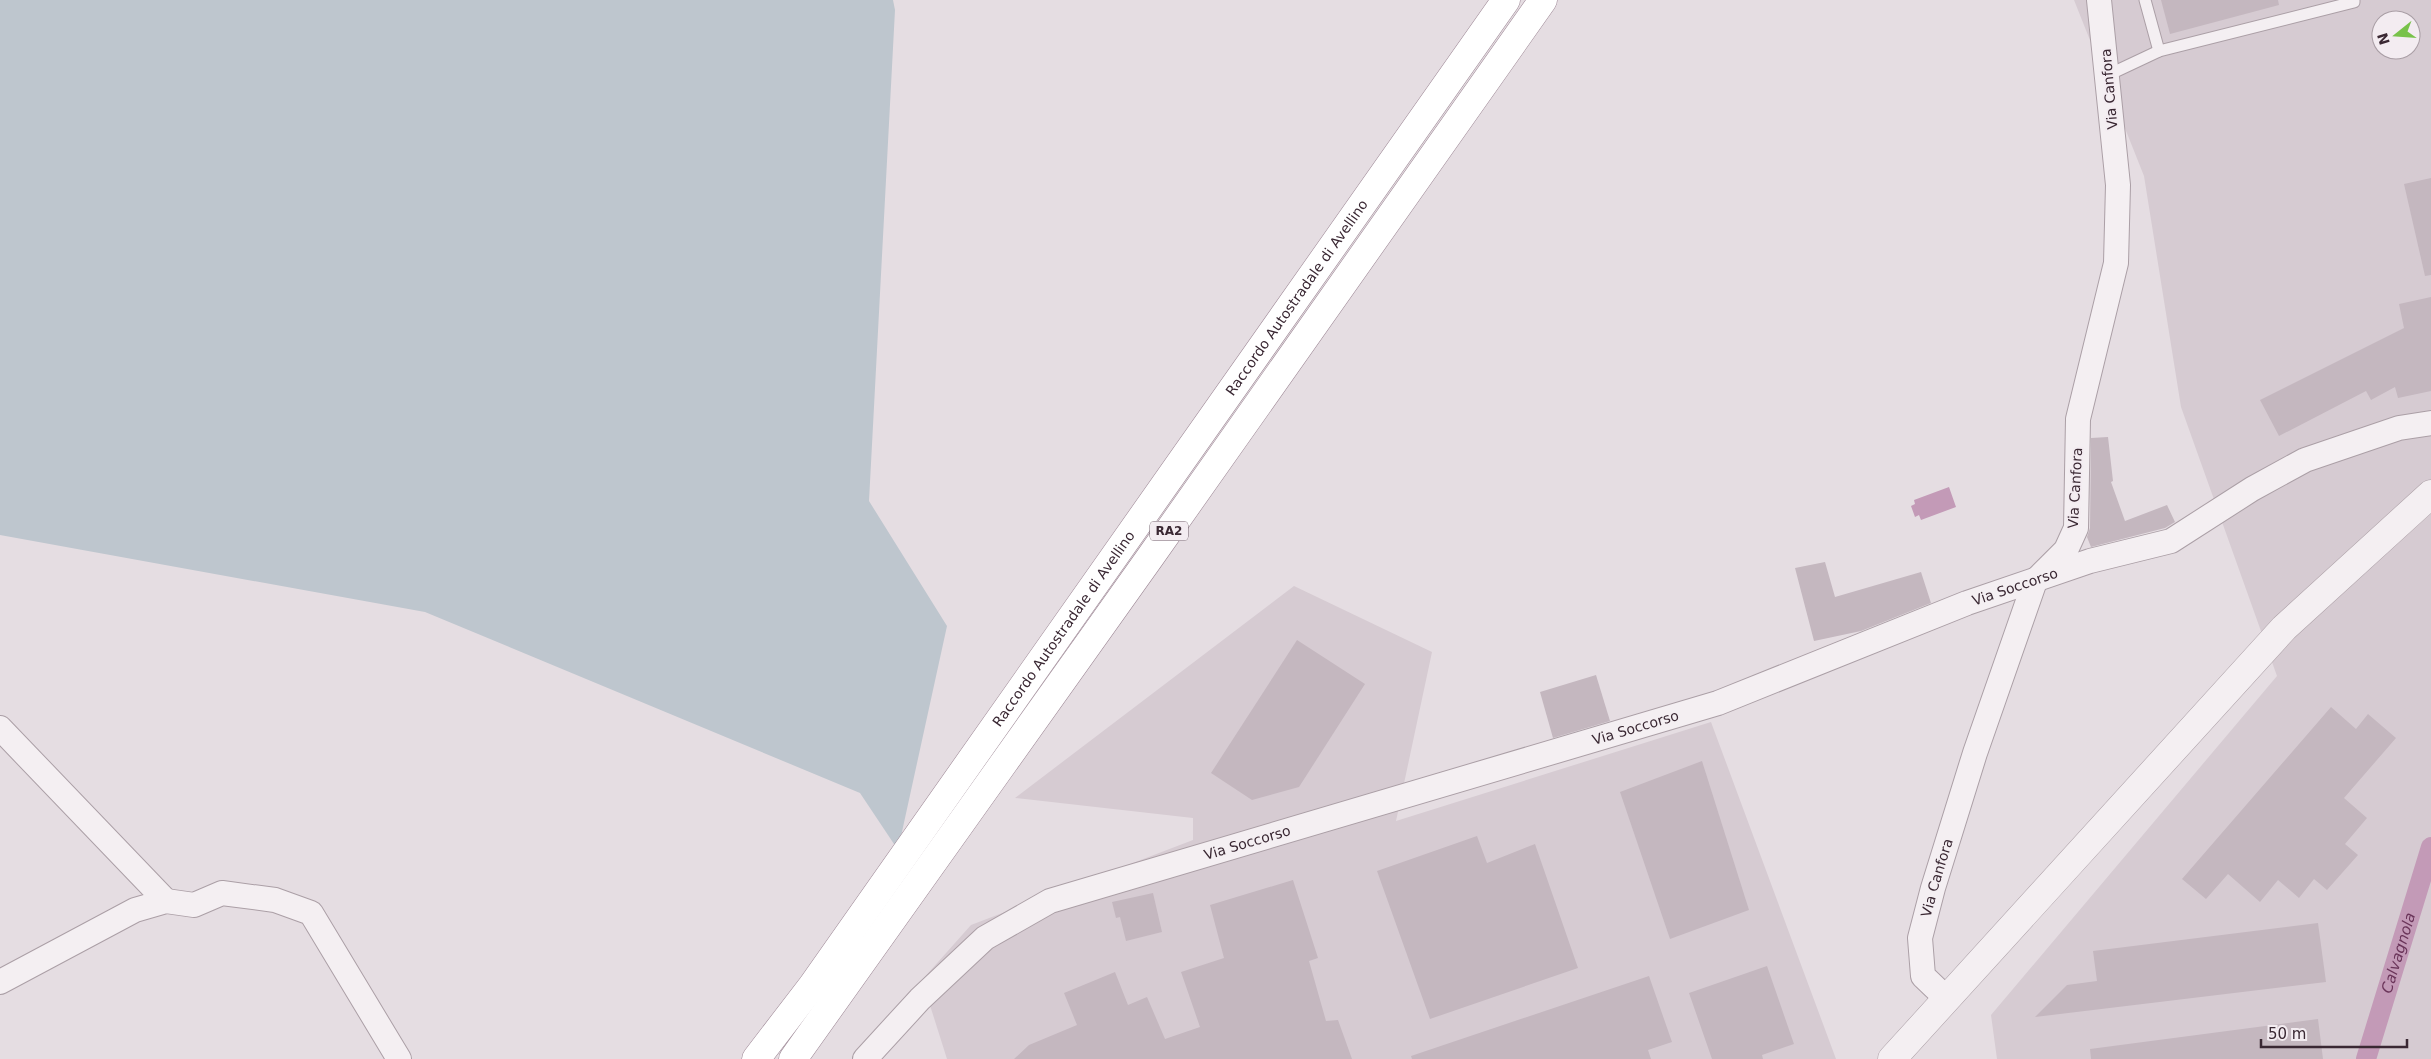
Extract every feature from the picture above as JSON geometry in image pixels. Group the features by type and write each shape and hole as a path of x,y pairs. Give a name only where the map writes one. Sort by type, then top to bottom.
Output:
{"highway":[{"name":"Raccordo Autostradale di Avellino","path":"756,1059 812,986 1506,0"},
{"name":"RA2","path":"793,1059 1146,564 1543,0"}],"street":[{"name":"Via Canfora","path":"1947,999 1923,976 1920,938 1975,753 2035,582 2066,550 2076,528 2078,419 2116,263 2118,185 2099,0"},
{"name":"Via Soccorso","path":"865,1059 920,999 985,938 1050,901 1718,703 1967,603 2035,582 2090,561 2171,541 2252,489 2305,460 2399,428 2431,423"},
{"path":"1901,1056 1947,999 2284,628 2431,494"},
{"path":"0,728 166,901"},
{"path":"0,982 135,910 166,901 194,905 222,893 275,900 311,913 399,1059"}],"lane":[{"path":"2145,0 2159,51"},
{"path":"2108,75 2159,51 2354,2 2354,0"}],"shaded area":[{"path":"0,0 893,0 895,10 869,501 947,626 898,850 860,793 425,612 0,535"},
{"path":"2074,0 2431,0 2431,1059 1997,1059 1991,1015 2277,676 2181,407 2144,176"},
{"path":"1949,487 1956,507 1921,520 1919,515 1915,517 1911,506 1915,504 1914,500"},
{"path":"1294,586 1432,652 1396,821 1711,722 1836,1059 947,1059 922,980 971,925 1193,840 1193,818 1015,798"}],"building":[{"path":"2161,0 2278,0 2279,5 2170,34"},
{"path":"2431,178 2431,275 2425,276 2404,184"},
{"path":"2431,297 2431,391 2398,398 2395,387 2371,400 2366,391 2279,436 2260,400 2404,328 2399,304"},
{"path":"2108,437 2113,481 2111,482 2125,521 2167,505 2175,522 2165,528 2091,547 2087,537 2090,528 2091,438"},
{"path":"1825,562 1835,597 1921,572 1931,603 1861,631 1814,641 1795,568"},
{"path":"1297,640 1365,684 1299,787 1252,800 1211,773"},
{"path":"1596,675 1610,721 1553,738 1540,692"},
{"path":"2331,707 2356,729 2368,714 2396,738 2344,798 2367,818 2345,844 2358,855 2327,890 2314,879 2299,898 2278,880 2260,902 2228,874 2206,899 2182,879"},
{"path":"1702,761 1749,910 1670,939 1620,792"},
{"path":"1477,836 1487,863 1535,844 1578,968 1430,1019 1377,871"},
{"path":"1293,880 1318,958 1309,961 1326,1021 1338,1020 1352,1059 1014,1059 1029,1045 1077,1025 1064,993 1115,972 1128,1005 1147,997 1165,1039 1200,1027 1181,972 1224,958 1210,905"},
{"path":"1153,893 1162,932 1126,941 1120,917 1116,918 1112,902"},
{"path":"2318,923 2326,982 2035,1017 2067,985 2097,981 2093,951"},
{"path":"1767,966 1794,1044 1762,1055 1763,1059 1712,1059 1689,993"},
{"path":"1649,976 1672,1042 1648,1050 1651,1059 1412,1059 1411,1056"},
{"path":"2318,1019 2323,1059 2091,1059 2090,1049"}],"waterway":[{"name":"Calvagnola","path":"2366,1059 2431,847"}]}
